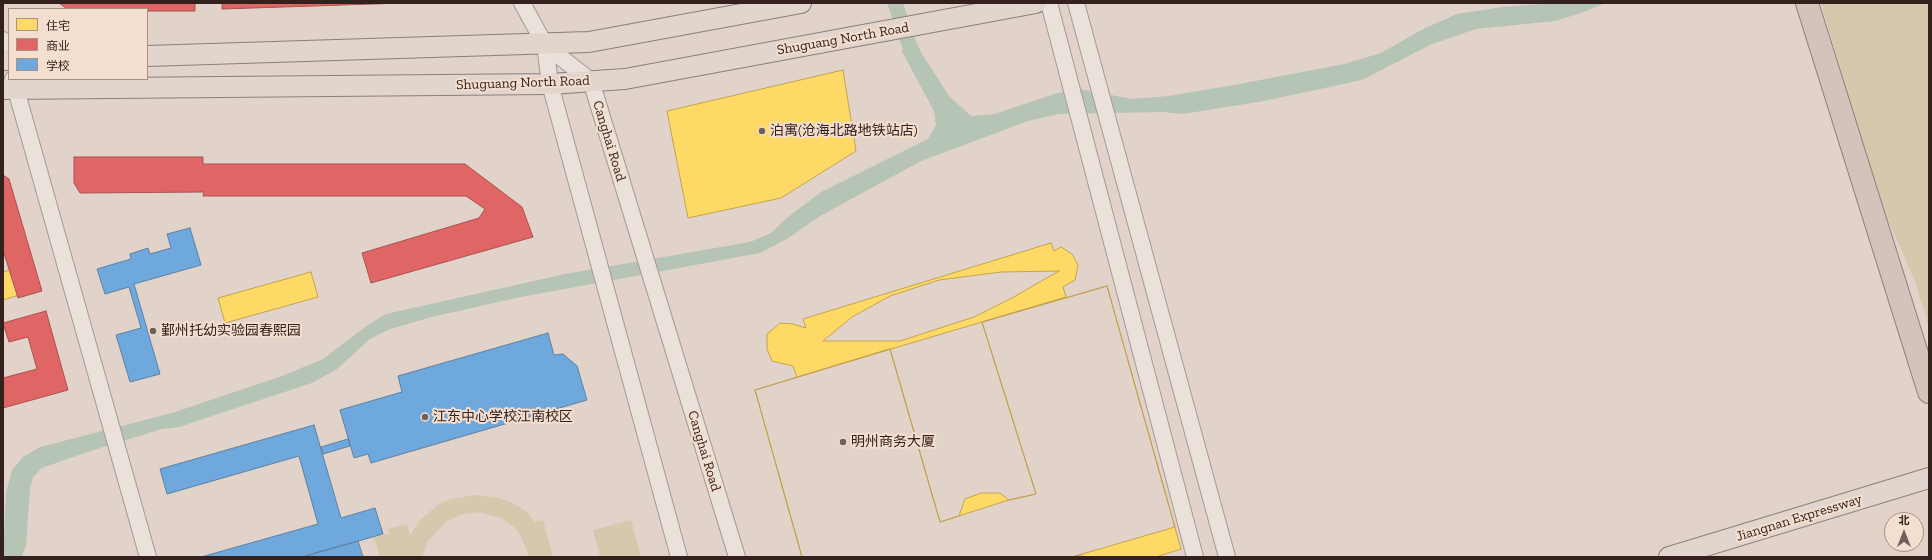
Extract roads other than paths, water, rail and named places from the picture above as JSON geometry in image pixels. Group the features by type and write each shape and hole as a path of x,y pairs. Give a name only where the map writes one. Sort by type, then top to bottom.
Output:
{"highway":[{"path":"1807,3 1929,392"}],"main road":[{"path":"148,56 545,45 589,42 801,3"},
{"name":"Shuguang North Road","path":"11,85 550,84 625,79 1036,3"},
{"name":"Jiangnan Expressway","path":"1669,557 1929,478"}],"street":[{"path":"522,3 545,45 550,84 679,557"},
{"path":"1049,3 1195,557"},
{"path":"1076,3 1227,557"},
{"path":"3,40 8,57"},
{"name":"Canghai Road","path":"545,45 591,81 737,557"},
{"path":"11,85 106,407 148,557"}],"waterway":[{"path":"895,3 909,44 919,66"}],"place":[{"name":"泊寓(沧海北路地铁站店)","path":"762,131"},
{"name":"鄞州托幼实验园春熙园","path":"153,331"},
{"name":"江东中心学校江南校区","path":"425,417"},
{"name":"明州商务大厦","path":"843,442"}]}
